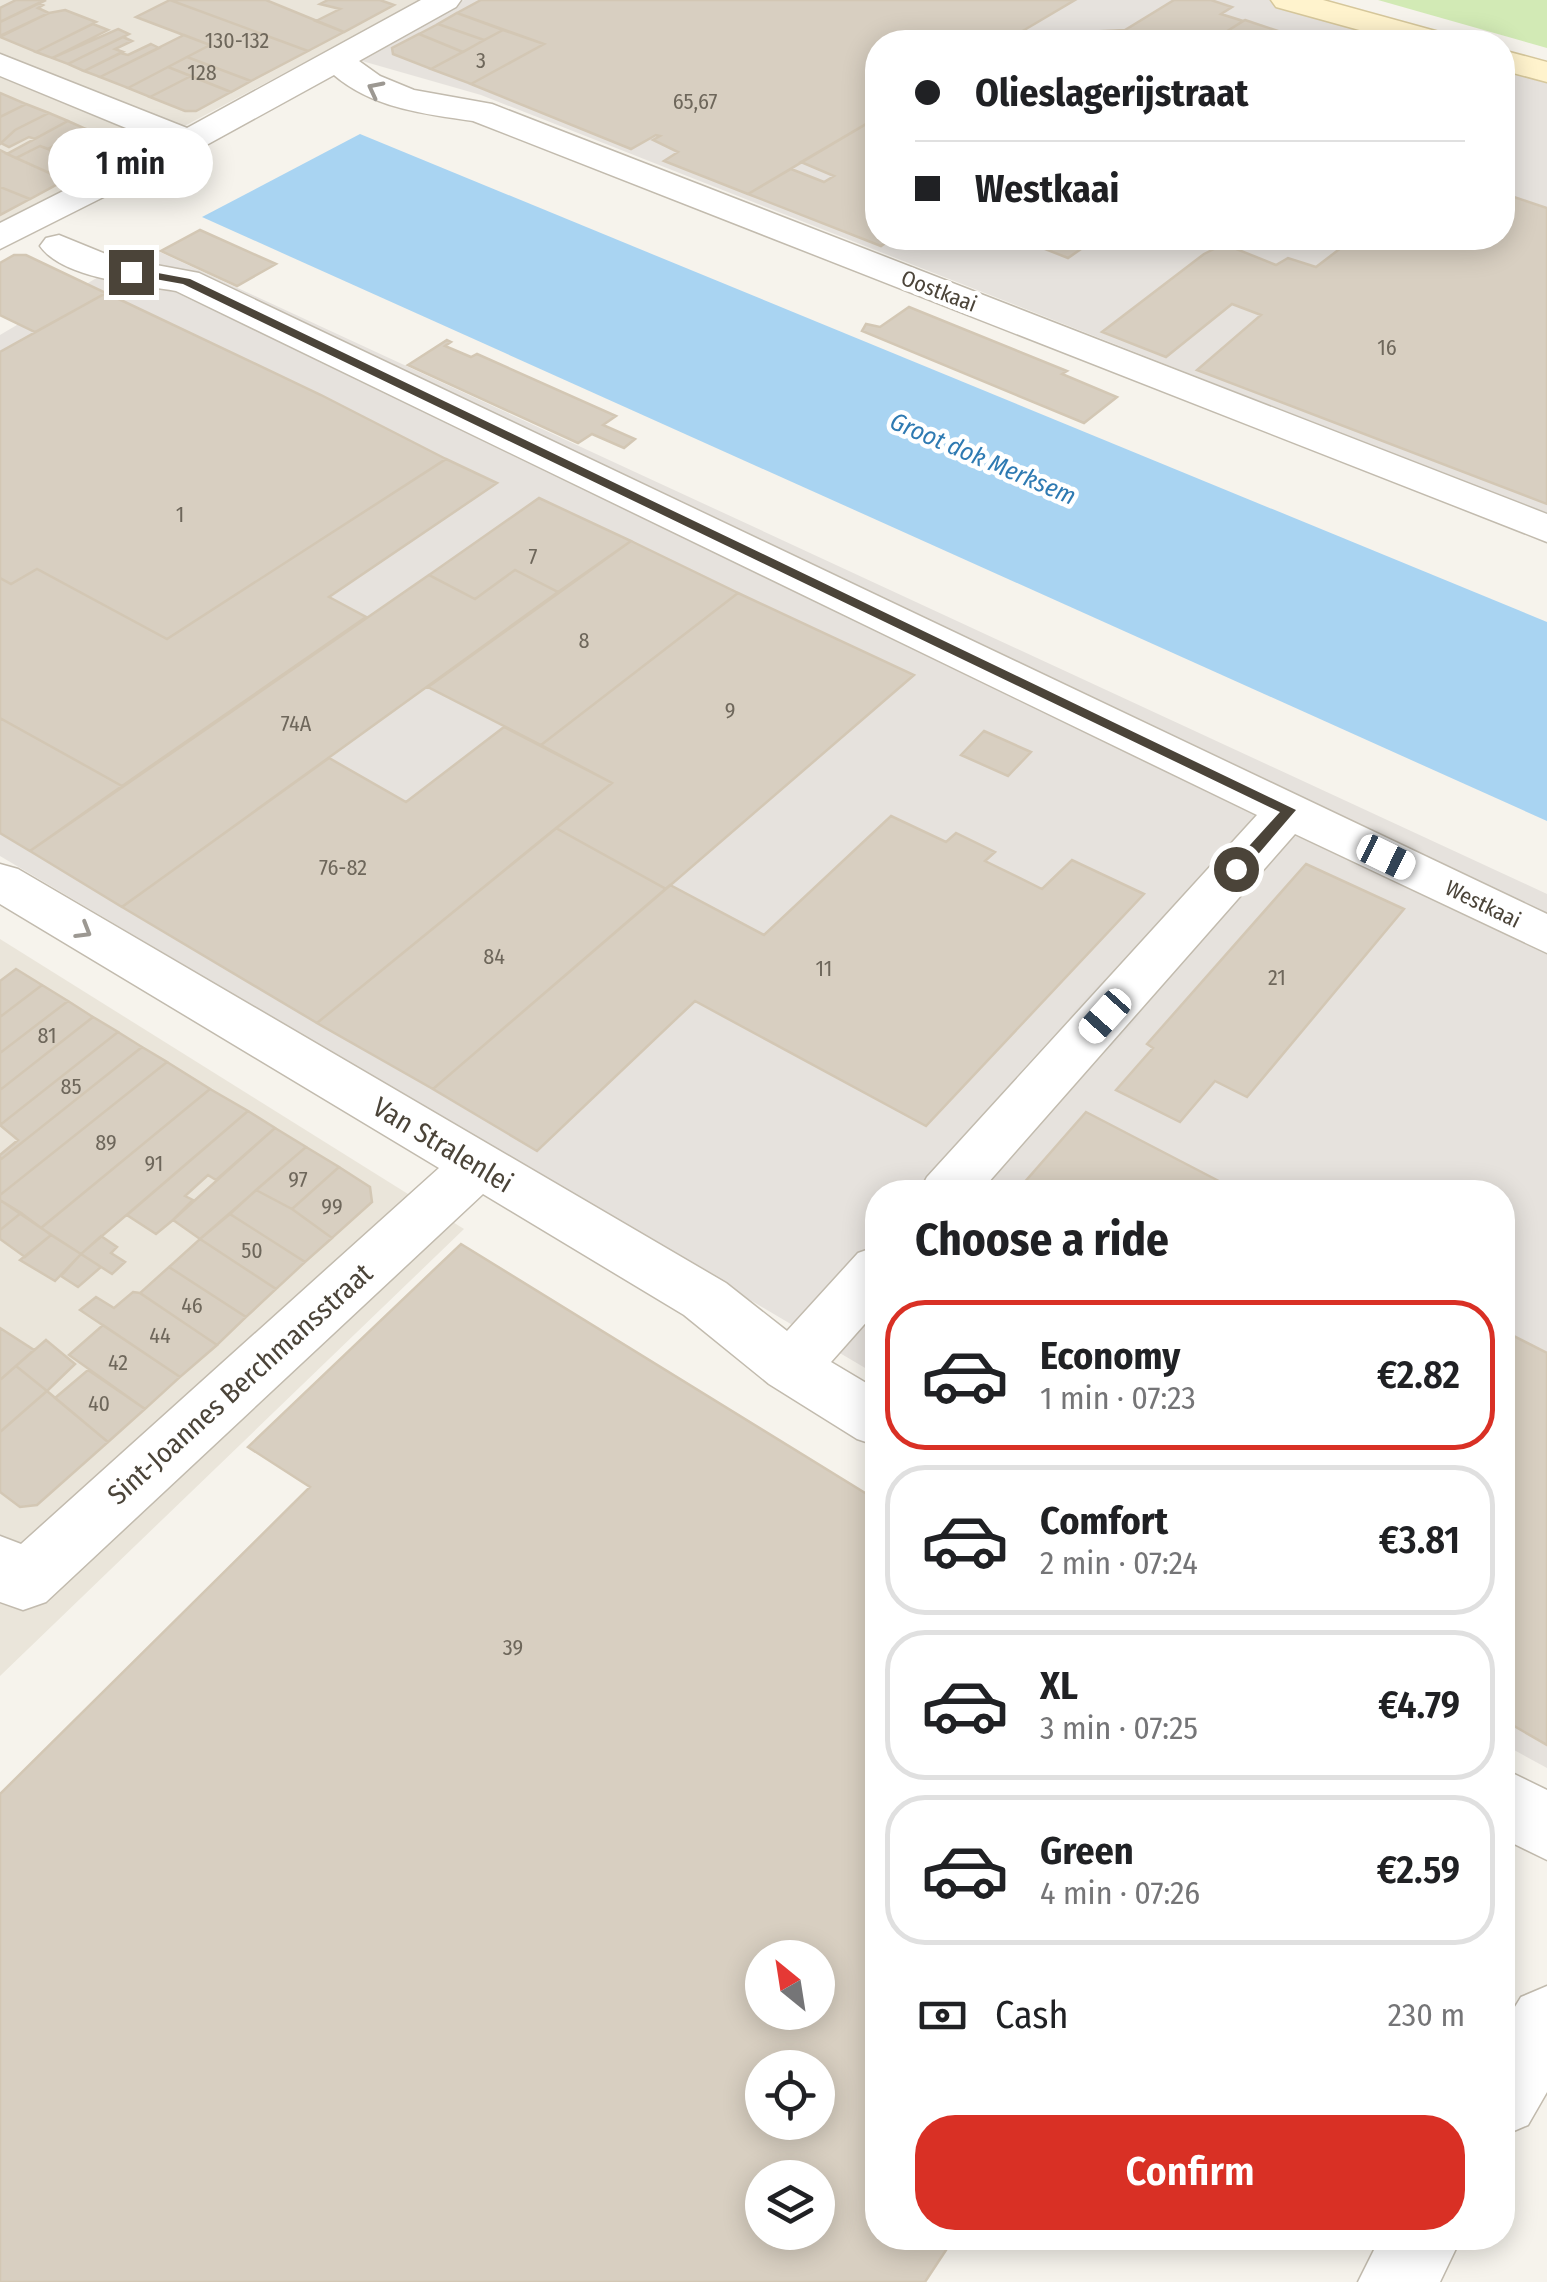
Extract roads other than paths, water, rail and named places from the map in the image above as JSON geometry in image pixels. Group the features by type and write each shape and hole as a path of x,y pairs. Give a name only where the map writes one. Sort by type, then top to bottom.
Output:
{"main road":[{"path":"1287,0 1395,30"},
{"path":"1515,63 1547,72"}],"street":[{"path":"0,238 189,142 445,0"},
{"name":"Oostkaai","path":"335,58 358,80 391,97 480,111 1547,529"},
{"path":"0,64 189,142"},
{"name":"Westkaai","path":"59,246 103,267 186,282 1547,935"},
{"path":"957,1180 1289,810"},
{"name":"Van Stralenlei","path":"0,881 705,1299 790,1368 865,1413"},
{"name":"Sint-Joannes Berchmansstraat","path":"0,1564 23,1582 478,1166"},
{"path":"790,1368 865,1284"},
{"path":"1515,1808 1547,1828"},
{"path":"1515,2077 1547,2022"},
{"path":"1397,2282 1415,2250"}],"water":[{"name":"Groot dok Merksem","path":"360,134 1547,622 1547,821 202,217"}]}
